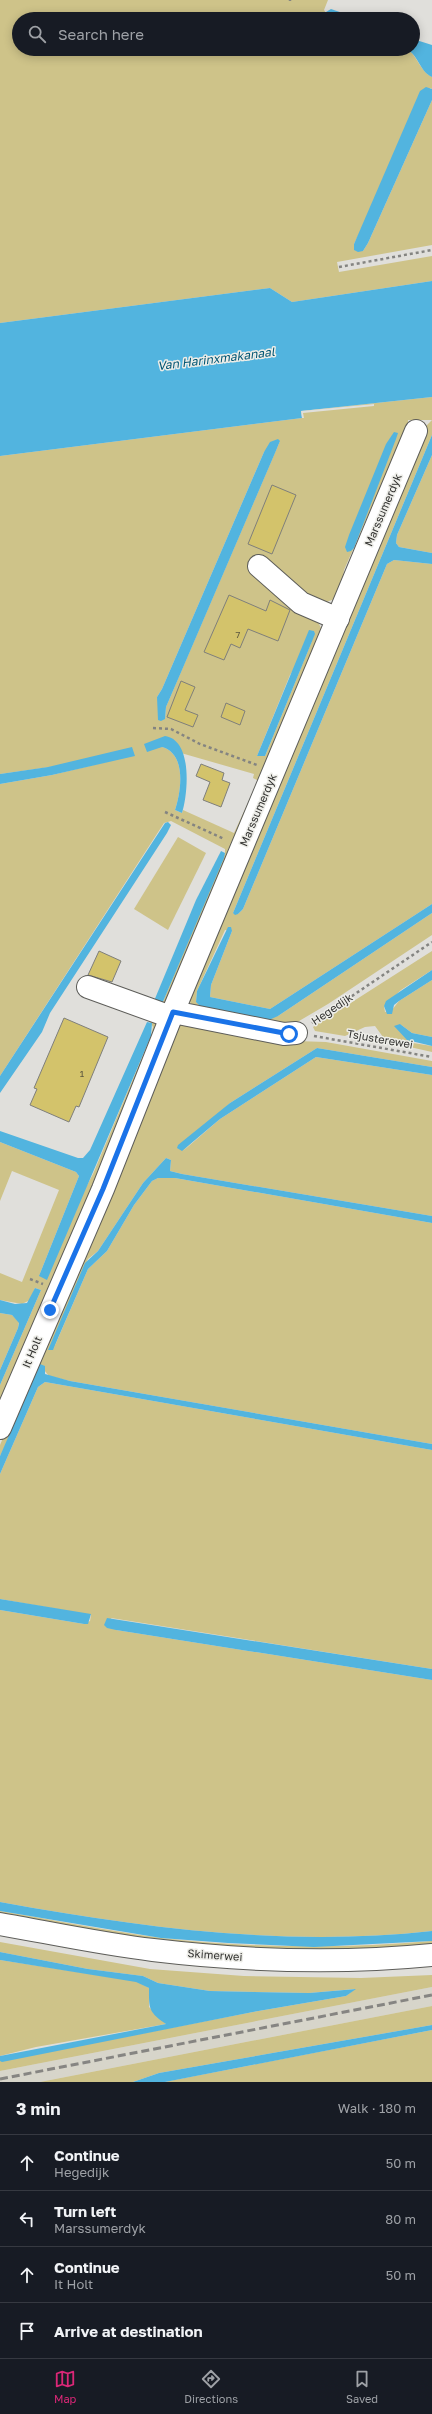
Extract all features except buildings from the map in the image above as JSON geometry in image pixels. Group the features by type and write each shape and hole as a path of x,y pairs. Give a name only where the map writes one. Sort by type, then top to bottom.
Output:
{"street":[{"name":"Marssumerdyk","path":"103,1189 172,1015 416,431"},
{"path":"259,566 301,603 338,619"},
{"path":"88,987 172,1015 276,1032 296,1033"},
{"name":"It Holt","path":"0,1428 103,1189"},
{"name":"Skimerwei","path":"0,1924 151,1950 211,1956 306,1960 432,1955"}],"path":[{"path":"339,267 432,250"},
{"path":"153,728 171,729 200,744 274,772"},
{"path":"165,812 242,848"},
{"name":"Hegedijk","path":"296,1033 432,942"},
{"name":"Tsjusterewei","path":"326,1038 432,1057"}],"shaded area":[{"path":"0,0 328,0 324,10 325,12 12,12 12,56 414,56 425,72 432,77 432,89 430,88 354,244 354,250 363,251 368,243 432,100 432,245 337,262 339,272 432,256 432,281 292,302 270,288 0,323"},
{"path":"432,397 432,420 408,420 408,424 344,570 342,586 337,598 324,603 317,620 323,632 259,781 253,778 254,774 181,753 178,745 162,747 170,751 179,765 180,784 175,810 182,813 183,810 234,833 253,792 171,1006 162,1004 225,853 225,849 171,821 164,823 0,1076 0,784 52,775 135,755 0,774 0,456 302,418 301,411","holes":["280,441 166,707 165,719 157,697 162,689 264,452","312,641 265,756 257,756 290,675"]},
{"path":"432,420 432,435 233,913 238,914 243,909 387,564 394,560 432,564 432,904 270,1009 210,997 211,985 232,931 225,930 197,991 196,1002 278,1016 432,913 432,935 328,1004 294,1024 287,1026 192,1007 189,999 421,431"},
{"path":"432,455 432,553 399,547 396,543 397,535"},
{"path":"178,837 206,853 168,930 134,909"},
{"path":"432,951 432,970 401,990 384,1006 385,1012 392,1010 399,1001 432,980 432,1037 412,1033 400,1024 413,1043 432,1046 432,1052 392,1043 383,1037 375,1026 365,1027 345,1036 315,1031 313,1027"},
{"path":"152,1018 163,1023 0,1407 0,1385 41,1290 35,1288 30,1300 22,1304 0,1300 0,1273 22,1282 59,1190 12,1171 0,1201 0,1142 76,1172 79,1176 39,1276 93,1174 151,1036 153,1027 150,1022"},
{"path":"182,1023 296,1041 326,1042 432,1061 432,1067 317,1048 230,1103 183,1151 220,1119 316,1057 432,1075 432,1216 182,1174 170,1171 171,1160 166,1158 143,1183 98,1251 88,1259 53,1350 88,1269 107,1251 134,1205 152,1181 158,1178 175,1178 432,1223 432,1444 70,1381 49,1376 44,1370 0,1456 0,1445 178,1026"},
{"path":"0,1313 12,1315 19,1322 18,1328 0,1370"},
{"path":"45,1382 432,1450 432,1669 111,1618 116,1630 432,1680 432,1931 323,1937 269,1936 161,1927 107,1920 0,1902 0,1610 84,1624 90,1621 91,1615 0,1599 0,1474 38,1387"},
{"path":"0,1911 162,1938 230,1944 331,1946 398,1944 432,1941 432,1947 299,1954 173,1945 0,1917"},
{"path":"0,1942 150,1969 244,1976 361,1978 432,1975 432,1987 0,2071 0,2061 253,2012 346,1996 355,1989 309,1993 210,1991 158,1983 143,1976 88,1969 0,1952"},
{"path":"0,1960 136,1981 149,1988 149,2007 166,2024 36,2047 0,2056"},
{"path":"432,1987 432,2006 40,2082 0,2082 0,2071"},
{"path":"432,2006 432,2025 159,2073 133,2082 40,2082"},
{"path":"432,2030 432,2082 165,2082 169,2081"}],"water":[{"path":"331,9 340,12 326,12"},
{"path":"420,41 432,45 432,77 424,71 415,56 420,56"},
{"path":"426,87 432,89 432,100 368,243 363,251 358,252 354,250 354,244 420,91"},
{"name":"Van Harinxmakanaal","path":"432,281 432,397 301,411 302,418 0,456 0,323 270,288 292,302"},
{"path":"394,432 398,433 396,439 354,548 347,552 345,547 349,535 386,444"},
{"path":"432,435 432,455 397,535 396,543 399,547 432,553 432,564 394,560 387,564 243,909 235,915 233,913"},
{"path":"278,439 280,441 275,453 166,707 165,719 161,721 158,720 157,697 162,689 264,452 270,442"},
{"path":"309,630 314,631 315,634 265,756 257,756"},
{"path":"165,736 174,740 180,747 184,757 187,781 182,813 175,810 179,794 180,774 179,765 175,757 170,751 162,747 147,752 144,744"},
{"path":"132,747 135,756 52,775 0,784 0,774 48,767"},
{"path":"168,822 171,825 167,833 50,1013 42,1032 0,1093 0,1076 165,823"},
{"path":"221,851 225,853 224,858 162,1004 154,1001 196,900"},
{"path":"432,904 432,913 278,1016 269,1020 200,1006 196,1002 197,991 228,927 231,927 232,931 211,985 210,997 270,1009"},
{"path":"432,970 432,980 399,1001 394,1005 392,1014 387,1014 384,1006 386,1001"},
{"path":"147,1022 152,1023 151,1036 47,1280 39,1276 79,1176 76,1172 0,1142 0,1131 78,1158 83,1158 90,1150"},
{"path":"400,1024 412,1033 432,1037 432,1046 407,1040 394,1026"},
{"path":"317,1048 432,1067 432,1075 316,1057 220,1119 182,1151 177,1148 178,1145 230,1103"},
{"path":"166,1158 171,1160 170,1171 182,1174 432,1216 432,1223 175,1178 158,1178 152,1181 134,1205 107,1251 88,1269 53,1350 48,1350 85,1263 98,1251 143,1183"},
{"path":"35,1288 41,1290 0,1385 0,1370 19,1323 12,1315 0,1313 0,1300 15,1304 27,1303"},
{"path":"40,1364 45,1366 45,1374 70,1381 432,1444 432,1450 45,1382 38,1387 0,1474 0,1456"},
{"path":"0,1599 91,1614 88,1624 84,1624 0,1610"},
{"path":"107,1618 432,1669 432,1680 116,1630 107,1628 104,1625"},
{"path":"0,1902 107,1920 215,1932 269,1936 323,1937 432,1931 432,1941 314,1947 161,1938 0,1911"},
{"path":"0,1952 88,1969 143,1976 158,1983 210,1991 309,1993 356,1989 346,1996 253,2012 2,2062 0,2061 0,2056 166,2024 153,2013 151,2009 149,1988 136,1982 0,1960"},
{"path":"432,2025 432,2030 165,2082 133,2082 159,2073"}],"pier":[{"path":"374,404 374,406 303,413 304,418 302,418 301,411"}],"railway":[{"path":"0,2079 432,1995"}],"route":[{"path":"50,1310 67,1268 103,1189 173,1012 289,1034"}]}
